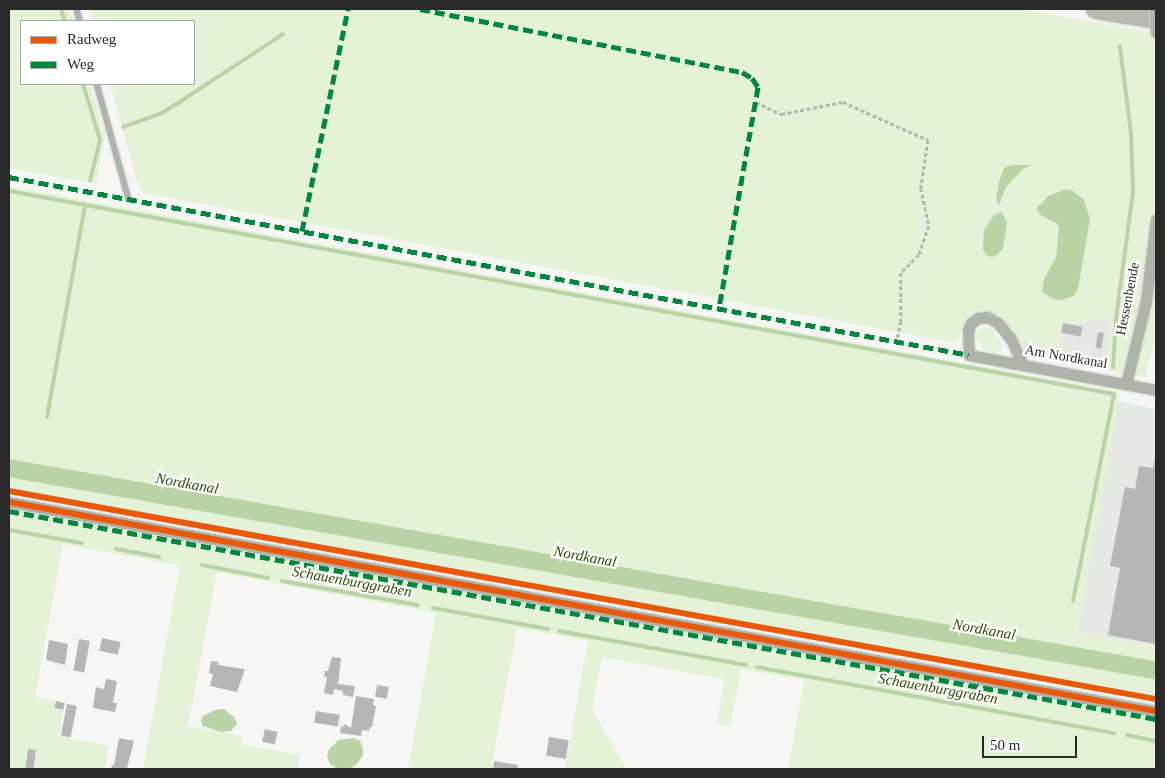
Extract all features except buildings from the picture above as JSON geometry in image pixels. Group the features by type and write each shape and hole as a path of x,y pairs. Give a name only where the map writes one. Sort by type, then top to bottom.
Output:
{"highway":[{"path":"1096,9 1156,19"}],"street":[{"path":"1155,9 1156,32"},
{"name":"Hessenbende","path":"1126,384 1146,301 1156,220"},
{"name":"Am Nordkanal","path":"1023,365 1007,334 993,319 987,317 978,318 971,323 968,330 970,355 1023,365 1126,384 1156,390"},
{"path":"9,502 1156,711"}],"lane":[{"path":"98,85 129,199"}],"path":[{"path":"756,102 781,114 843,102 928,140 921,188 930,226 919,255 901,273 901,321 897,342"}],"shaded area":[{"path":"9,9 69,9 73,20 20,20 20,85 90,85 105,137 96,184 9,168"},
{"path":"89,9 1020,9 1156,33 1156,336 1145,377 1108,371 1110,320 1090,319 1074,324 1063,323 1055,361 1033,357 1026,352 1003,322 970,318 961,331 958,343 143,193 136,178 110,85 195,85 195,20 92,20","holes":["1066,189 1073,191 1053,299 1044,279 1056,257 1059,227 1056,223 1043,217 1040,202 1048,196"]},
{"path":"1012,165 1031,165 1023,169 1006,187 999,205 996,200 999,182 1004,168"},
{"path":"9,186 1120,392 1077,633 1156,648 1156,670 9,459"},
{"path":"1066,189 1073,191 1084,200 1090,219 1078,289 1074,296 1061,300 1053,299 1042,292 1044,279 1056,257 1059,227 1056,223 1039,214 1037,208 1048,196"},
{"path":"1002,212 1007,223 1003,248 997,255 992,257 986,255 983,250 984,230 994,215"},
{"path":"1090,319 1110,320 1108,371 1055,361 1063,322 1074,324"},
{"path":"986,327 993,330 1004,347 1001,351 991,352 982,348 976,337 978,331"},
{"path":"1118,401 1156,409 1156,648 1077,633"},
{"path":"9,459 1156,661 1154,679 9,477"},
{"path":"9,477 1156,679 1154,696 9,494"},
{"path":"9,508 1156,718 1156,769 788,769 804,680 741,669 730,726 717,724 724,679 602,657 592,709 626,769 565,769 588,641 517,628 491,769 408,769 436,613 217,572 188,726 242,736 241,744 300,755 297,769 143,769 180,566 63,544 35,697 65,703 59,736 109,746 105,769 9,769"},
{"path":"223,709 234,717 237,724 231,731 221,732 203,726 201,721 203,716 215,710"},
{"path":"354,738 360,741 363,748 363,755 357,764 350,769 338,769 330,764 327,757 329,749 339,740"}],"waterway":[{"path":"61,9 65,20"},
{"path":"123,127 162,113 283,34"},
{"path":"1113,367 1116,319 1133,192 1131,133 1120,47"},
{"path":"83,85 100,140 90,181"},
{"path":"9,191 1114,394 1073,601"},
{"path":"47,417 85,205"},
{"name":"Schauenburggraben","path":"9,530 82,543"},
{"name":"Schauenburggraben","path":"116,549 159,557"},
{"name":"Schauenburggraben","path":"202,565 268,578"},
{"name":"Schauenburggraben","path":"282,581 418,605"},
{"name":"Schauenburggraben","path":"433,608 548,629"},
{"name":"Schauenburggraben","path":"559,631 746,665"},
{"name":"Schauenburggraben","path":"757,667 1114,733"},
{"name":"Schauenburggraben","path":"1127,735 1156,741"}],"marked path":[{"path":"302,231 348,9"},
{"path":"420,9 742,72 752,78 758,87 719,309"},
{"path":"9,177 969,355"},
{"path":"9,511 1156,719"}],"cycle path":[{"path":"9,491 1156,699"},
{"path":"9,502 1156,711"}],"water label":[{"name":"Nordkanal","path":"187,484"},
{"name":"Nordkanal","path":"585,557"},
{"name":"Nordkanal","path":"984,630"}]}
